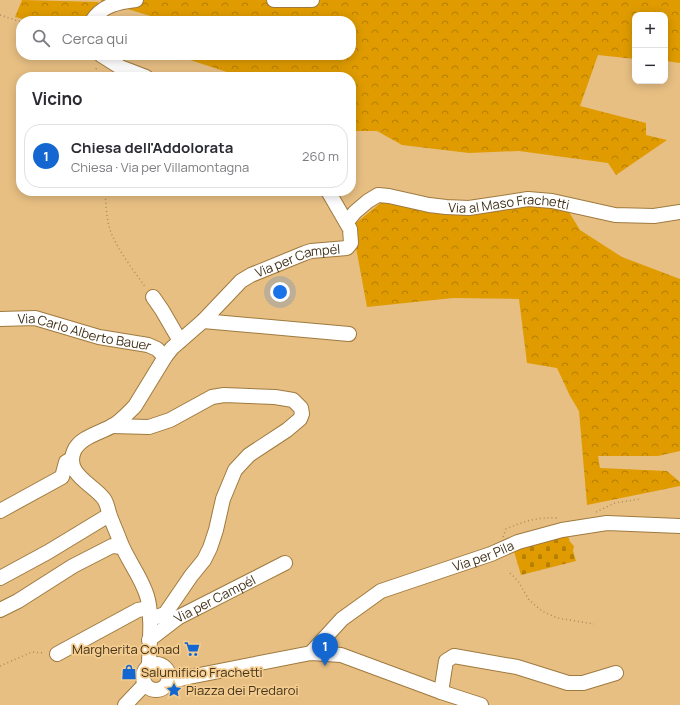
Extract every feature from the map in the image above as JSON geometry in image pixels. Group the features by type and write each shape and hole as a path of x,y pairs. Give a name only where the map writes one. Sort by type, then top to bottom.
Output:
{"street":[{"path":"96,16 113,4 136,0"},
{"path":"274,0 312,0"},
{"path":"109,60 134,72"},
{"name":"Via al Maso Frachetti","path":"347,222 355,212 378,195 446,207 470,208 528,200 552,201 615,215 654,216 680,212"},
{"name":"Via per Campél","path":"0,511 62,476 66,462 72,459 77,446 83,441 112,426 135,406 165,357 218,306 234,288 251,274 311,251 347,248 351,243 350,229 331,196"},
{"path":"153,298 162,310 180,341"},
{"name":"Via Carlo Alberto Bauer","path":"0,319 35,318 99,337 148,345 157,349 165,357"},
{"path":"203,320 262,327 349,334"},
{"name":"Via per Campél","path":"112,426 149,427 170,420 212,397 224,395 275,397 293,400 301,408 302,414 300,419 287,430 249,455 235,470 223,499 216,530 204,560 165,614 149,613"},
{"path":"72,459 77,475 105,500 109,515 122,547 148,597 149,666"},
{"path":"0,578 48,552 109,515"},
{"name":"Via per Pila","path":"311,653 342,619 381,591 491,554 518,542 562,530 607,523 680,526"},
{"path":"0,610 18,601 73,566 112,546 122,547"},
{"name":"Via per Campél","path":"149,640 179,617 285,563"},
{"path":"57,654 138,610 149,613"},
{"path":"168,682 168,671 159,664 149,666 144,671 143,677 145,684 148,687 157,690 161,689 168,682 311,653 341,655 441,692 481,705"},
{"path":"441,692 446,661 454,656 517,668 568,683 583,683 616,672"},
{"path":"125,705 145,684"}],"path":[{"path":"0,16 16,21"},
{"path":"105,196 106,213 111,234 153,298"},
{"path":"510,573 518,581 529,600 542,611 557,618 594,624"},
{"path":"0,666 32,652 57,654"}],"green space":[{"path":"22,0 98,2 98,8 91,16 15,17"},
{"path":"101,0 680,0 680,63 668,61 668,12 632,12 632,59 598,55 580,106 646,123 646,135 667,140 616,175 608,163 519,151 469,153 402,145 377,131 356,131 356,72 227,72 190,60 356,60 356,16 150,16"},
{"path":"382,202 525,204 567,209 580,230 622,257 680,279 680,451 658,456 598,456 600,468 667,471 680,482 680,486 587,505 579,411 557,368 527,363 519,299 453,298 367,307 352,226"},
{"path":"567,533 570,542 574,546 573,551 576,561 521,575 513,548"}],"place":[{"name":"Margherita Conad","path":"192,649"},
{"name":"Chiesa dell'Addolorata","path":"325,666"},
{"name":"Salumificio Frachetti","path":"129,672"},
{"name":"Piazza dei Predaroi","path":"174,690"}]}
